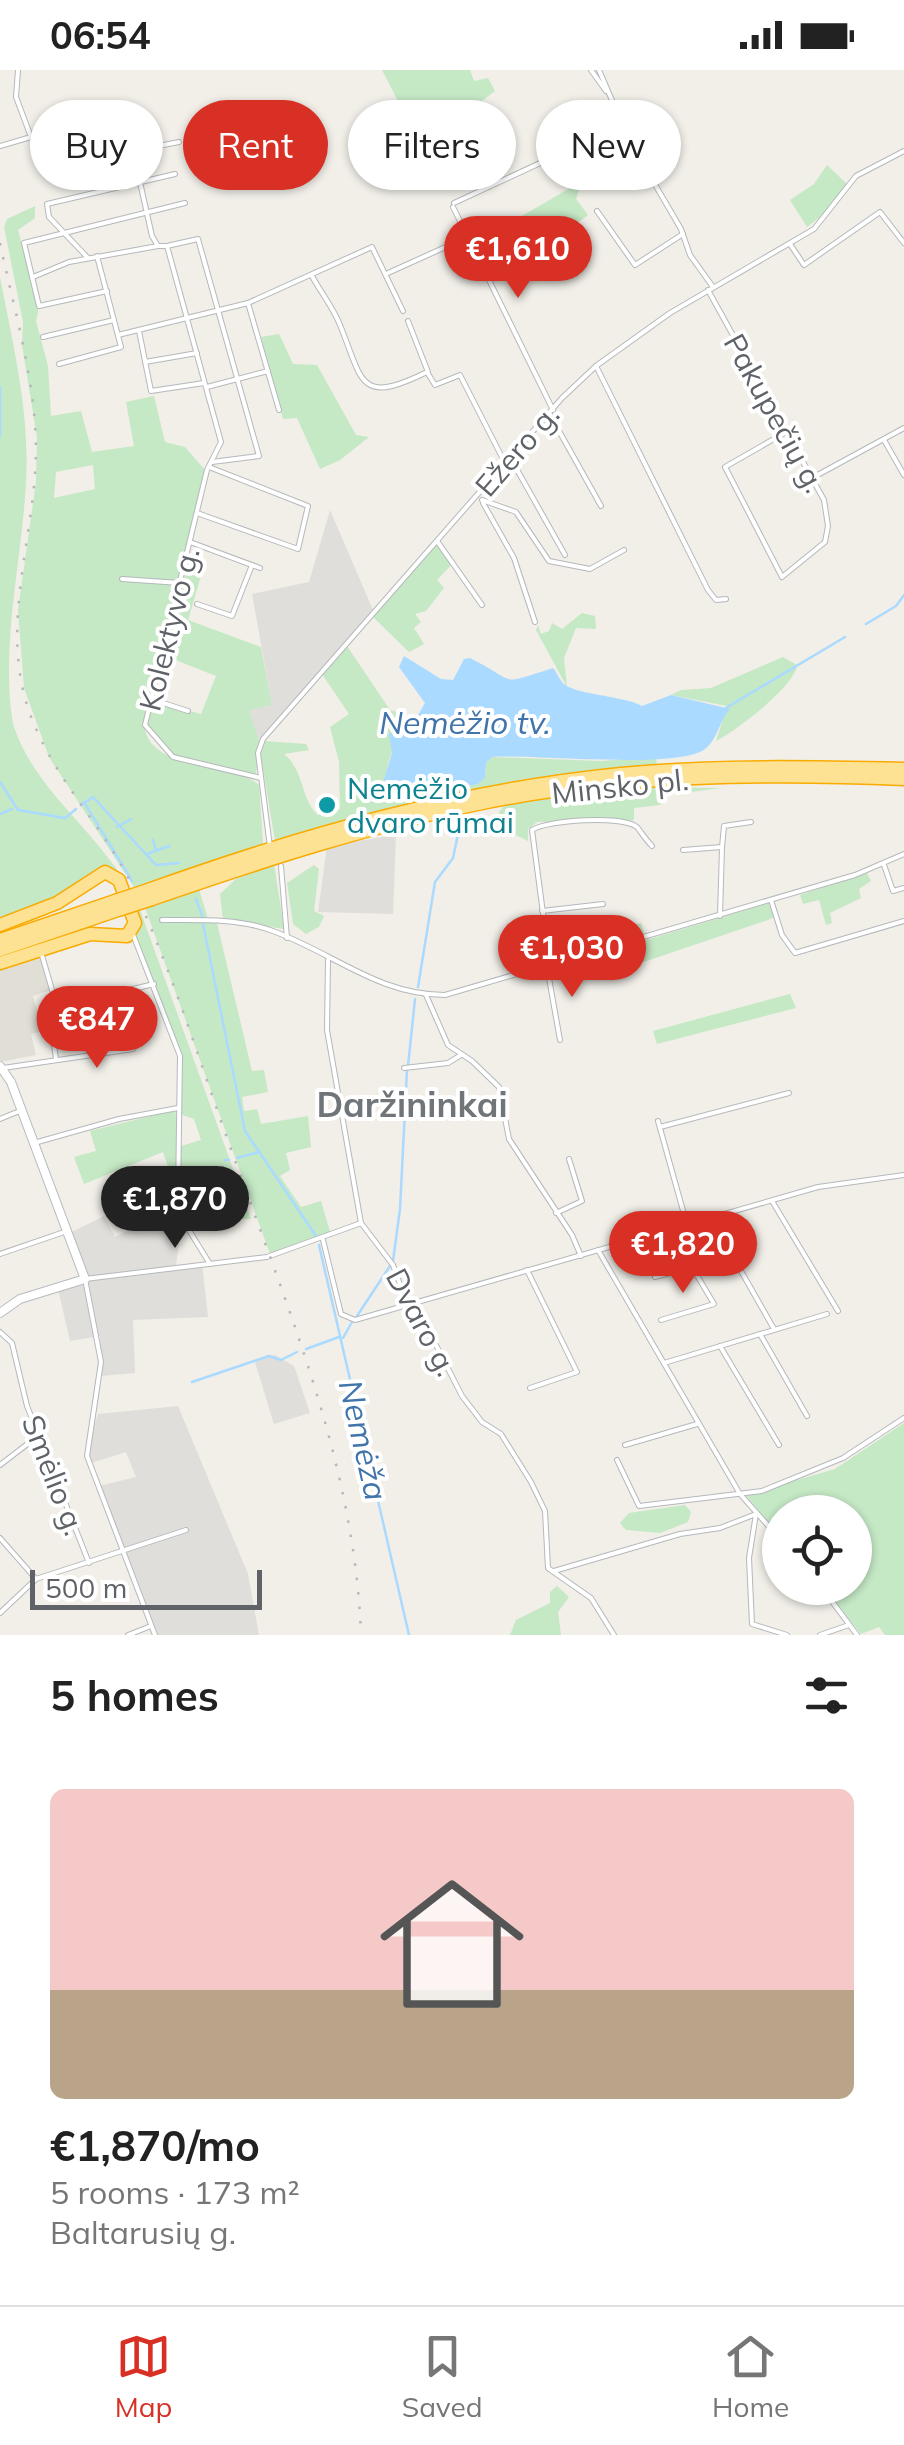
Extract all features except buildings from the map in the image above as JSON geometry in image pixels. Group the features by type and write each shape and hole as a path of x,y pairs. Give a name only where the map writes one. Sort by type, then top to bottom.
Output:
{"highway":[{"name":"Minsko pl.","path":"273,858 434,804 591,777 736,767 904,769"},
{"name":"Minsko pl.","path":"0,950 150,894 460,808 603,785 729,776 904,778"},
{"path":"0,925 57,903 105,872 115,875 124,889 135,918 136,938 90,934 0,964"},
{"name":"Minsko pl.","path":"0,940 116,906"}],"main road":[{"path":"0,1312 20,1299 84,1280 22,1110 1,1067"}],"street":[{"path":"0,146 31,137 16,97 18,70"},
{"path":"591,70 606,91"},
{"path":"599,70 606,91"},
{"name":"Pakupečių g.","path":"606,91 610,100"},
{"path":"163,145 179,142"},
{"name":"Ežero g.","path":"287,938 261,778 258,750 263,739 479,498 551,411 596,366 710,289 822,222 856,176 904,152"},
{"path":"536,166 454,205 551,411 601,506"},
{"path":"163,177 175,174"},
{"path":"88,258 60,231 47,213 47,204 106,190"},
{"path":"141,190 158,246"},
{"name":"Pakupečių g.","path":"658,190 827,507 828,534 808,559 781,576 725,467 786,432"},
{"path":"107,291 41,307 24,243 60,231 185,204"},
{"path":"598,210 634,265 683,234"},
{"path":"790,244 804,265 880,212 904,243"},
{"path":"32,277 88,258 198,239 259,456 210,464"},
{"path":"388,273 462,240"},
{"name":"Kolektyvo g.","path":"167,246 221,437 197,513 146,728 168,755 261,778"},
{"path":"118,335 188,321 248,303 372,247 404,310"},
{"path":"59,364 119,349 97,256"},
{"path":"312,276 338,320 356,373 364,382 374,387 394,386 428,372"},
{"path":"248,303 279,410"},
{"path":"43,338 114,320"},
{"path":"408,320 436,385 460,375 505,463"},
{"path":"139,331 151,392 268,371"},
{"path":"145,362 197,353"},
{"path":"596,366 708,590 716,600 726,600"},
{"path":"812,478 904,428"},
{"path":"884,439 904,475"},
{"path":"510,458 567,559"},
{"path":"197,513 298,549 308,506 210,464"},
{"path":"479,498 516,512 547,560 567,559 590,568 624,550"},
{"path":"479,498 512,555 535,622"},
{"path":"437,541 482,604"},
{"path":"190,542 260,568"},
{"path":"197,604 232,616 252,565"},
{"path":"122,579 180,583"},
{"path":"150,699 188,711"},
{"path":"560,1040 530,833 534,827 562,822 619,823 634,826 652,846"},
{"path":"720,916 724,826 750,822"},
{"path":"683,850 722,847"},
{"path":"162,920 236,922 287,938 367,979 426,995 454,994 884,865 904,854"},
{"path":"884,865 893,891 904,888"},
{"path":"771,900 782,935 795,952 904,921"},
{"path":"542,911 603,904"},
{"path":"136,938 180,1056 178,1195 187,1227 210,1264"},
{"path":"40,949 57,1007 53,1036 56,1060"},
{"name":"Dvaro g.","path":"328,960 327,1030 362,1223 394,1265 406,1304 437,1347 462,1396 482,1422 502,1434 531,1482 545,1511 544,1553 552,1572"},
{"path":"57,1007 155,984"},
{"path":"1,1067 136,1046 138,1038 124,990"},
{"path":"426,995 445,1040 499,1086 509,1139 581,1256"},
{"path":"404,1068 448,1063 461,1055"},
{"path":"686,1225 659,1124 789,1093"},
{"path":"34,1143 119,1118 178,1108"},
{"path":"0,1119 22,1110"},
{"path":"556,1213 583,1198 570,1158"},
{"path":"323,1240 344,1317 355,1320 829,1184 904,1174"},
{"path":"772,1201 838,1312"},
{"path":"711,1218 774,1329"},
{"path":"155,1635 86,1448 101,1362 84,1280 267,1257 362,1223"},
{"path":"661,1320 714,1304 670,1230"},
{"path":"0,1254 67,1231"},
{"path":"598,1250 740,1494 762,1520"},
{"path":"655,1277 692,1267"},
{"path":"527,1270 577,1372 530,1388"},
{"path":"664,1363 827,1314"},
{"name":"Smėlio g.","path":"0,1332 12,1343 36,1437 41,1441 89,1563"},
{"path":"760,1334 807,1416"},
{"path":"720,1346 779,1445"},
{"path":"617,1460 639,1506 762,1491 828,1465 904,1418"},
{"path":"625,1445 699,1423"},
{"path":"0,1465 36,1437"},
{"path":"552,1572 680,1534 720,1528 756,1514"},
{"path":"756,1514 748,1558 752,1624 787,1635"},
{"path":"0,1613 36,1579 186,1530"},
{"path":"0,1538 36,1579"},
{"path":"552,1572 591,1598 614,1635"},
{"path":"834,1605 857,1635"},
{"path":"820,1635 849,1625"},
{"path":"128,1635 152,1626"}],"shaded area":[{"path":"330,510 373,610 259,741 248,710 272,705 252,594 309,582"},
{"path":"396,835 393,914 318,912 327,846"},
{"path":"39,952 50,990 33,996 43,1031 31,1034 36,1055 0,1062 0,966"},
{"path":"177,1201 182,1220 176,1265 202,1263 208,1317 133,1320 135,1373 101,1376 100,1336 70,1341 58,1289 86,1280 70,1233 104,1216 115,1237 131,1229 141,1218 139,1213"},
{"path":"275,1355 294,1366 310,1413 274,1424 255,1362"},
{"path":"178,1406 248,1574 259,1635 158,1635 99,1486 136,1477 126,1452 91,1463 89,1442 98,1414"}],"green space":[{"path":"382,70 470,70 474,81 488,78 495,91 483,100 397,100"},
{"path":"827,165 847,184 833,207 807,227 790,200 814,184"},
{"path":"567,190 579,190 576,199 588,215 539,251 522,216"},
{"path":"35,206 35,218 18,230 39,308 36,321 48,366 51,416 81,411 92,452 134,446 126,402 154,396 165,442 185,447 205,470 145,714 146,733 155,747 170,756 246,777 259,785 263,844 136,890 49,757 24,688 18,610 36,482 37,437 22,345 23,322 4,227 7,219","holes":["93,465 95,489 54,498 56,472"]},
{"path":"0,277 19,379 27,456 10,634 13,724 36,770 102,849 131,892 127,893 115,873 0,922"},
{"path":"279,334 293,364 317,365 356,435 369,437 340,460 320,469 297,418 283,419 261,337"},
{"path":"437,544 453,563 437,580 444,588 426,611 415,614 421,622 414,628 424,644 409,652 373,617"},
{"path":"186,570 201,576 188,620 261,647 272,705 249,710 259,741 256,775 173,755 147,724 152,701 201,714 216,676 163,655"},
{"path":"582,613 595,616 596,629 576,628 564,658 567,687 536,630 538,625 541,634 549,631 552,623 562,629"},
{"path":"347,646 390,710 410,720 389,759 386,780 390,801 478,784 485,778 486,763 492,757 600,761 656,757 657,768 275,841 260,750 264,741 306,744 309,750 284,754 296,768 308,801 318,815 340,809 339,762 330,727 349,714 322,674"},
{"path":"783,657 797,665 787,684 750,718 716,741 727,706 671,695 681,690 711,688"},
{"path":"631,787 721,788 668,795 660,805 634,808 634,820 537,822 528,829 528,841 506,827 499,812 505,805"},
{"path":"274,864 284,929 223,920 220,894 236,879"},
{"path":"314,865 319,869 314,911 324,916 319,927 306,934 293,924 287,883"},
{"path":"867,873 871,881 859,889 861,898 830,913 832,923 826,925 819,900 803,904 800,895"},
{"path":"198,886 209,922 217,923 252,1071 264,1070 268,1092 242,1097 244,1111 257,1109 261,1124 308,1116 311,1147 286,1153 290,1170 280,1176 301,1207 321,1201 331,1235 270,1254 144,905"},
{"path":"769,903 774,917 768,920 614,972 612,966 591,972 590,957"},
{"path":"139,907 251,1219 241,1219 221,1166 169,1170 163,1152 84,1184 74,1157 96,1151 90,1131 175,1110 181,1146 201,1140 194,1119 180,1114 179,1049 135,932 133,909"},
{"path":"641,923 645,936 558,960 553,953"},
{"path":"790,994 796,1008 657,1044 653,1031"},
{"path":"904,1423 904,1635 885,1635 879,1627 861,1634 838,1605 872,1605 872,1495 762,1495 762,1515 746,1495 835,1469"},
{"path":"685,1505 691,1512 688,1522 660,1533 626,1530 620,1523 629,1513"},
{"path":"557,1586 569,1597 558,1612 561,1635 510,1635 516,1620 550,1603 550,1592"}],"water":[{"name":"Nemėžio tv.","path":"404,656 441,679 453,680 464,659 470,658 509,679 553,668 567,686 642,706 671,695 730,709 709,745 689,755 636,760 492,757 486,763 485,778 478,784 393,801 382,786 392,753 389,734 418,715 425,703 399,667"}],"waterway":[{"name":"Nemėža","path":"0,387 0,436"},
{"path":"866,624 896,606 904,595"},
{"path":"726,708 845,637"},
{"name":"Nemėža","path":"0,782 18,810 65,818 76,809"},
{"name":"Nemėža","path":"81,805 93,797 156,865 179,863"},
{"path":"84,802 132,881"},
{"path":"0,814 12,809"},
{"path":"117,827 131,819"},
{"path":"418,987 435,882 453,858 461,820"},
{"path":"153,840 156,850"},
{"path":"147,854 169,846"},
{"name":"Nemėža","path":"196,899 203,918"},
{"name":"Nemėža","path":"203,924 245,1131 316,1236"},
{"path":"408,1066 415,999"},
{"path":"393,1261 400,1209 407,1070"},
{"path":"237,1158 259,1152"},
{"name":"Nemėža","path":"319,1245 409,1635"},
{"path":"357,1316 390,1266"},
{"path":"343,1338 352,1322"},
{"path":"306,1349 339,1337"},
{"path":"192,1382 269,1356 281,1360 297,1352"}],"railway":[{"path":"0,243 23,346 35,425 34,483 17,641 27,705 50,756 124,869 177,994 317,1395 347,1513 361,1635"}],"place":[{"name":"Nemėžio dvaro rūmai","path":"327,805"}],"district":[{"name":"Daržininkai","path":"412,1104"}]}
